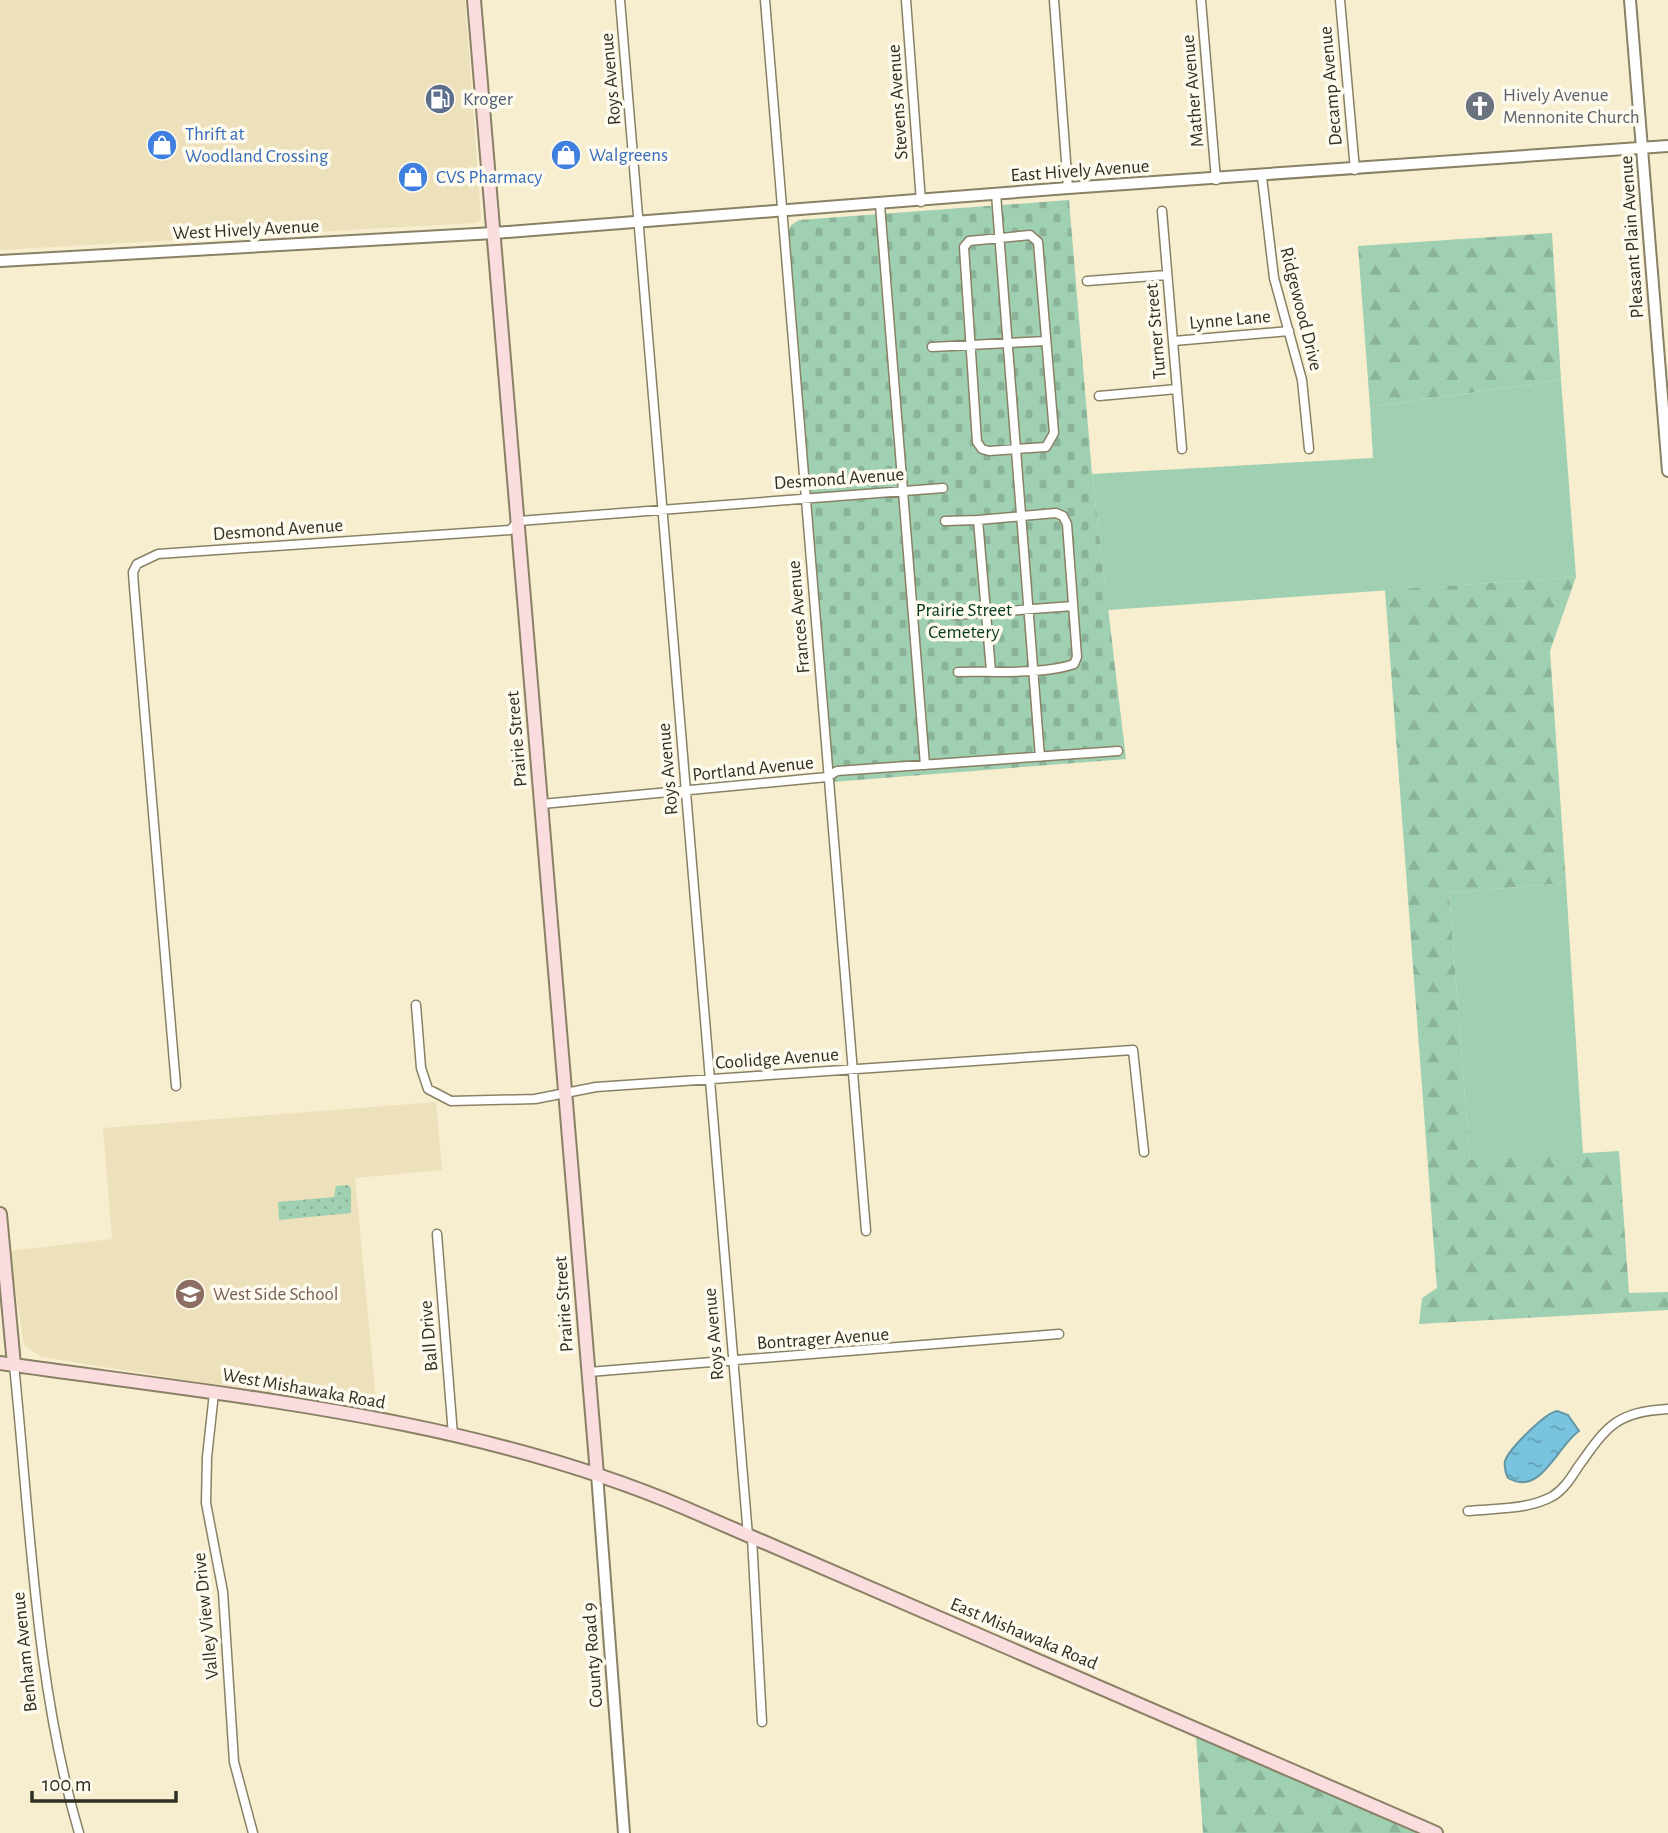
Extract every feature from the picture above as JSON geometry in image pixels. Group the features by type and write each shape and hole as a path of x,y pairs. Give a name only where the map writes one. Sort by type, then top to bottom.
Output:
{"main road":[{"name":"Prairie Street","path":"474,0 597,1474"},
{"name":"Benham Avenue","path":"0,1214 15,1365"},
{"name":"West Mishawaka Road","path":"0,1363 214,1393 453,1435 597,1474"},
{"name":"East Mishawaka Road","path":"597,1474 652,1494 1436,1833"}],"street":[{"name":"Roys Avenue","path":"620,0 732,1361 750,1537 762,1722"},
{"name":"Frances Avenue","path":"765,0 827,777 855,1069 866,1231"},
{"name":"Stevens Avenue","path":"906,0 921,202"},
{"path":"1054,0 1068,188"},
{"name":"Mather Avenue","path":"1201,0 1216,180"},
{"name":"Decamp Avenue","path":"1340,0 1354,170"},
{"name":"Pleasant Plain Avenue","path":"1630,0 1668,471"},
{"name":"East Hively Avenue","path":"494,233 921,202 1068,188 1262,177 1668,146"},
{"name":"Ridgewood Drive","path":"1262,177 1273,278 1302,380 1309,449"},
{"path":"996,194 1040,757"},
{"path":"880,205 925,765"},
{"name":"Turner Street","path":"1162,211 1182,449"},
{"name":"West Hively Avenue","path":"0,261 494,233"},
{"path":"1030,235 1038,242 1046,341 1054,433 1046,447 989,451 982,449 977,442 964,247 969,241 1030,235"},
{"path":"1087,281 1167,275"},
{"name":"Lynne Lane","path":"1174,341 1289,331"},
{"path":"932,347 1046,341"},
{"path":"1099,396 1177,389"},
{"name":"Desmond Avenue","path":"176,1086 135,601 133,572 136,564 158,554 510,530 519,521 943,488"},
{"path":"945,521 1056,513 1063,516 1067,524 1077,657 1074,664 1033,669 958,672"},
{"path":"978,520 991,671"},
{"path":"954,615 1073,606"},
{"name":"Portland Avenue","path":"542,804 827,777 837,771 1118,751"},
{"name":"Coolidge Avenue","path":"416,1005 421,1069 428,1089 451,1101 535,1099 567,1092 709,1080 1133,1050 1144,1152"},
{"name":"Ball Drive","path":"437,1234 453,1435"},
{"name":"Bontrager Avenue","path":"589,1371 1059,1334"},
{"name":"Benham Avenue","path":"15,1365 47,1687 60,1763 79,1833"},
{"name":"Valley View Drive","path":"214,1393 207,1457 206,1503 223,1592 234,1762 253,1833"},
{"path":"1468,1511 1527,1506 1556,1494 1612,1423 1627,1415 1668,1409"},
{"name":"County Road 9","path":"597,1474 624,1833"}],"shaded area":[{"path":"0,0 465,0 481,217 479,222 0,250"},
{"name":"West Side School","path":"436,1102 442,1170 355,1178 377,1410 41,1357 24,1345 9,1251 112,1239 103,1128"}],"green space":[{"name":"Prairie Street Cemetery","path":"1069,200 1092,474 1126,759 832,782 788,234 791,225 799,220"},
{"path":"1552,233 1561,380 1370,407 1358,246"},
{"path":"1561,380 1576,577 1108,610 1092,474 1373,458 1370,407"},
{"path":"1576,577 1550,651 1566,883 1449,893 1470,1160 1619,1151 1629,1293 1668,1292 1668,1310 1419,1324 1422,1298 1437,1288 1385,590"},
{"path":"1566,883 1583,1154 1470,1161 1449,893"},
{"path":"348,1185 351,1188 351,1213 279,1220 278,1202 334,1197 336,1186"},
{"path":"1196,1736 1416,1833 1203,1833"}],"water":[{"path":"1557,1411 1568,1415 1579,1431 1548,1467 1530,1481 1520,1482 1508,1478 1505,1461 1508,1455 1536,1425"}],"place":[{"name":"Kroger","path":"440,99"},
{"name":"Hively Avenue Mennonite Church","path":"1480,106"},
{"name":"Thrift at Woodland Crossing","path":"162,145"},
{"name":"Walgreens","path":"566,155"},
{"name":"CVS Pharmacy","path":"413,177"},
{"name":"West Side School","path":"190,1294"}]}
